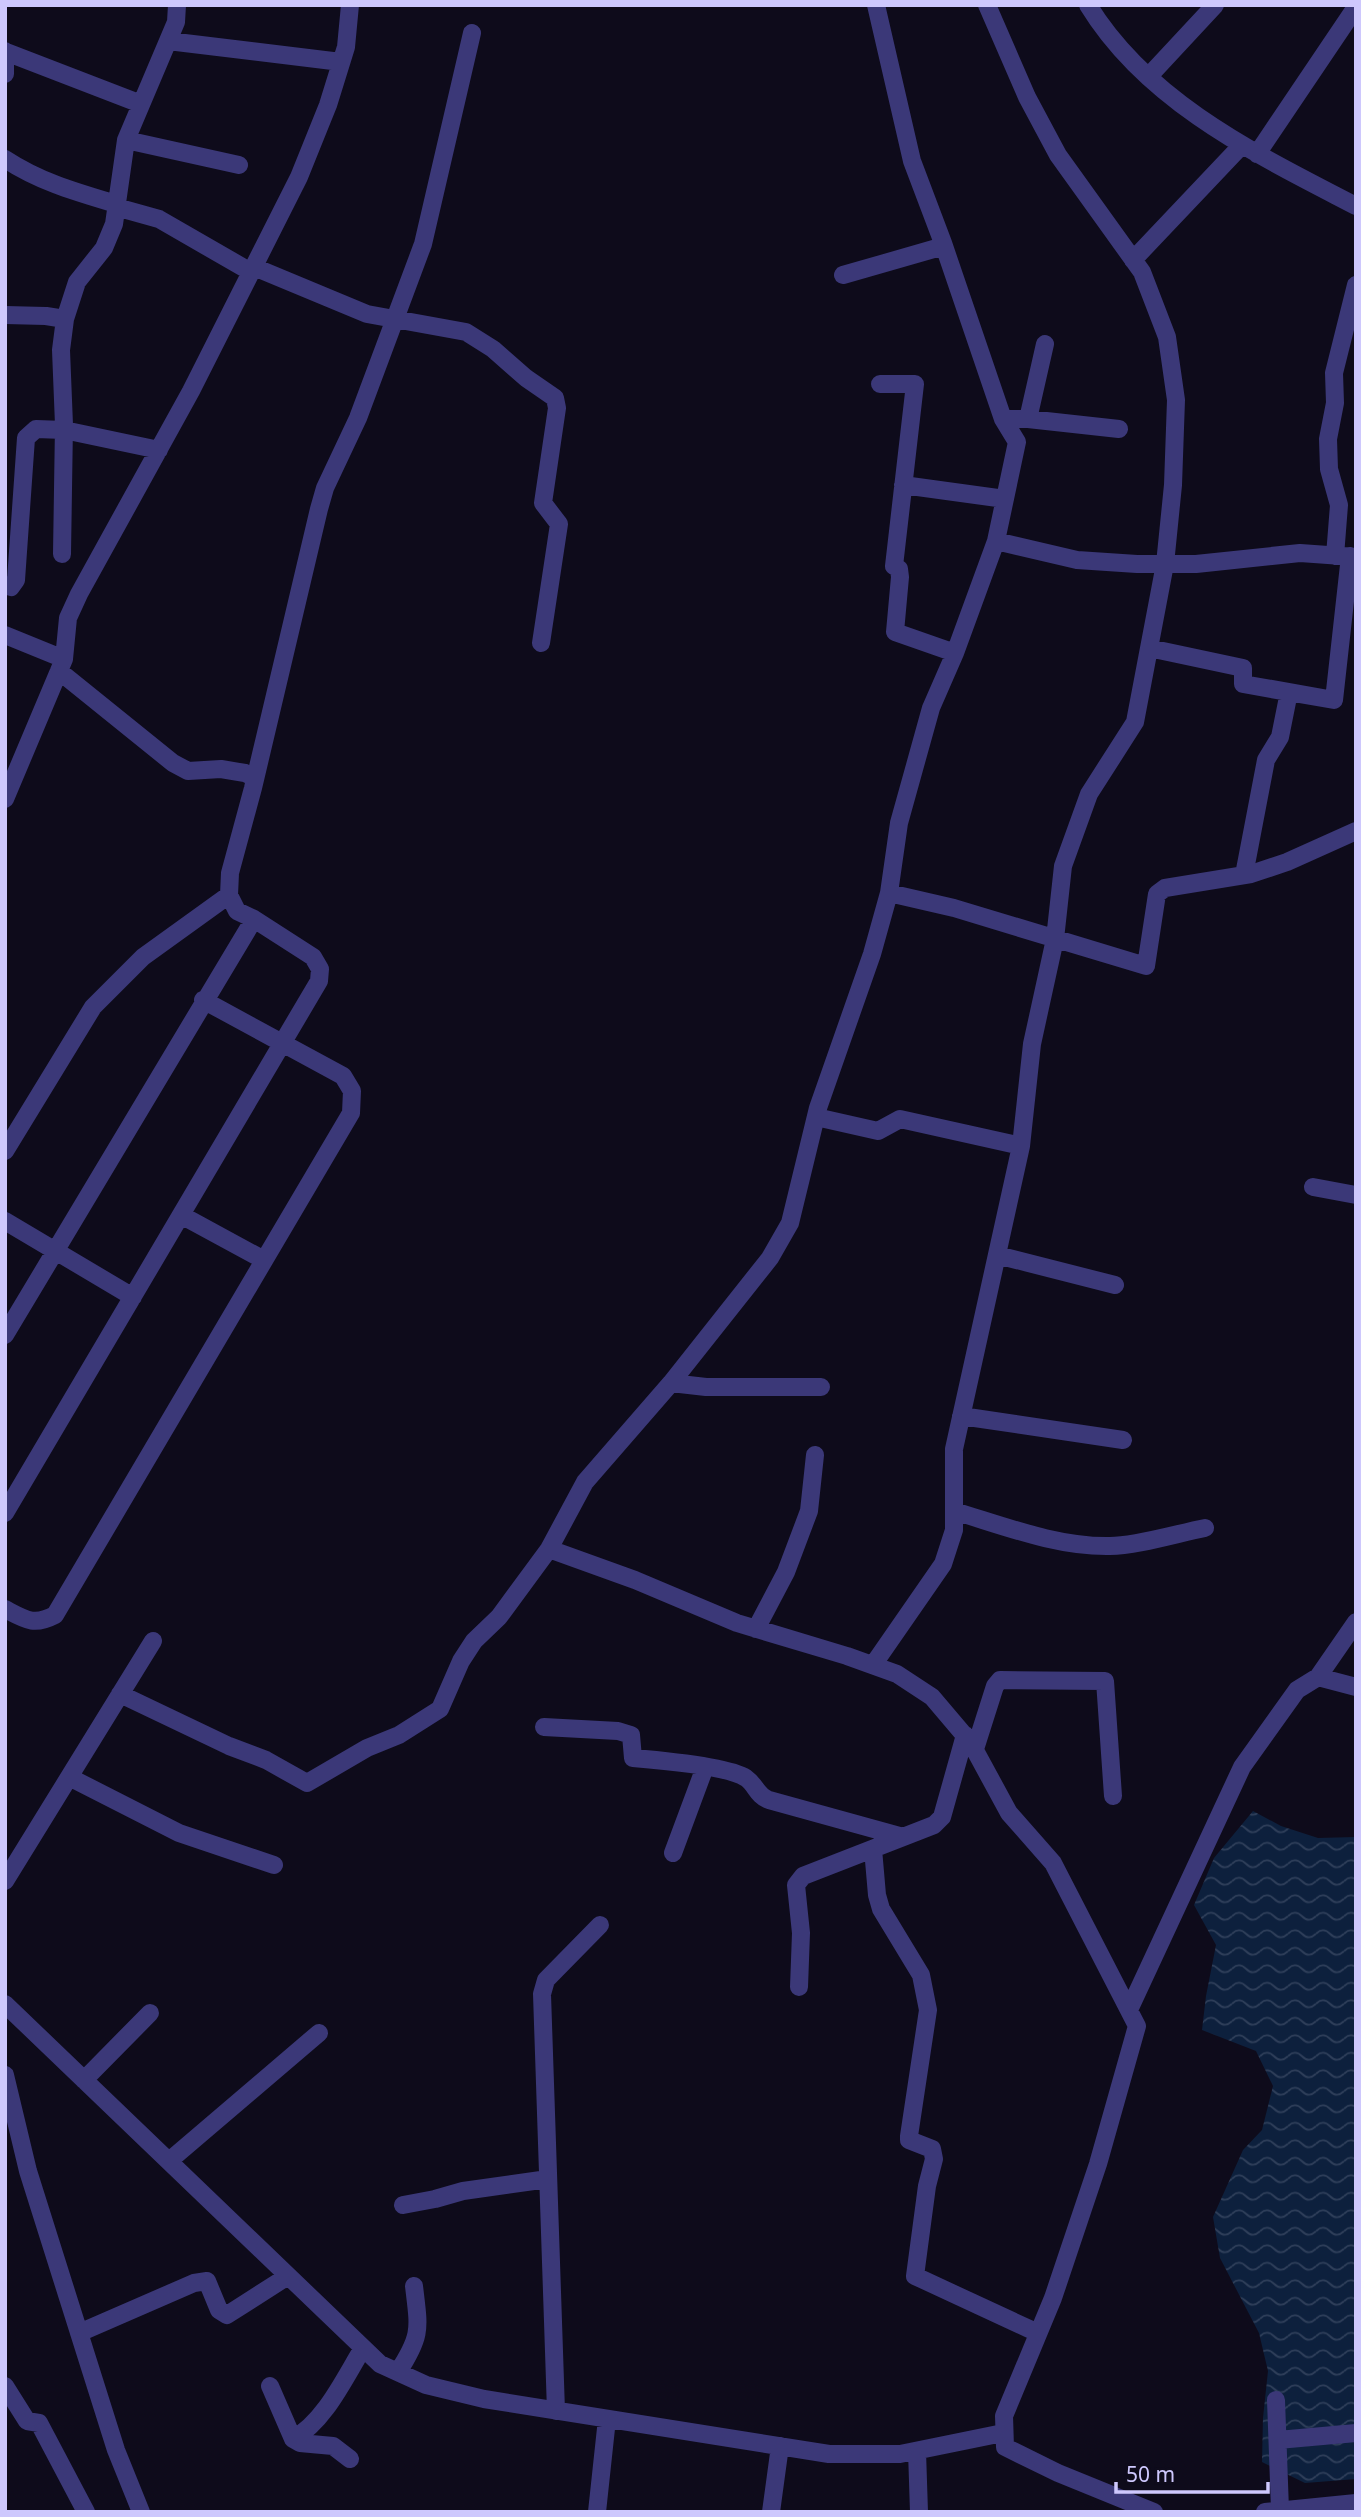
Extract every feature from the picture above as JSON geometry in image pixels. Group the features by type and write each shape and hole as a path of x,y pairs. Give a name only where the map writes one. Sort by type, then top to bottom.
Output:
{"street":[{"path":"62,554 64,430 61,350 65,319 77,282 104,248 114,224 126,141 176,22 177,5"},
{"path":"5,799 62,665 68,618 191,391 299,177 328,105 346,47 350,5"},
{"path":"120,1694 229,1746 266,1760 307,1783 367,1748 399,1735 440,1709 461,1661 474,1641 499,1617 549,1549 585,1482 671,1383 770,1258 790,1223 816,1117 872,954 889,893 902,810 931,708 955,653 996,541 1017,442 1003,419 912,161 877,5"},
{"path":"873,1665 943,1564 954,1530 954,1449 1021,1146 1032,1044 1055,939 1063,866 1089,794 1135,722 1165,564 1173,485 1176,400 1167,337 1142,272 1058,155 1027,97 987,5"},
{"path":"1088,5 1134,64 1180,102 1249,150 1356,206"},
{"path":"1149,76 1215,5"},
{"path":"1133,260 1249,150 1356,7"},
{"path":"5,1513 319,981 320,969 313,957 237,911 229,895 230,873 325,488 358,418 424,244 472,33"},
{"path":"168,41 341,62"},
{"path":"5,75 6,52 141,104"},
{"path":"126,141 239,165"},
{"path":"5,159 49,184 159,219 252,270 368,314 466,332 493,349 526,378 555,398 557,408 543,503 559,524 541,643"},
{"path":"843,275 944,246"},
{"path":"1149,648 1244,668 1243,684 1334,700 1347,556 1339,505 1329,469 1328,439 1335,403 1334,373 1356,285"},
{"path":"5,315 65,319"},
{"path":"1028,419 1045,344"},
{"path":"880,384 915,384 894,566 899,569 900,577 895,632 955,653"},
{"path":"1003,419 1028,419 1119,429"},
{"path":"5,585 11,587 16,580 26,438 36,429 64,430 159,450"},
{"path":"903,485 1005,499"},
{"path":"996,541 1077,560 1165,564 1196,564 1300,554 1347,556"},
{"path":"5,635 62,665 173,763 188,771 222,769 245,773 255,778"},
{"path":"1244,875 1266,760 1269,751 1280,737 1289,692"},
{"path":"889,893 954,908 1146,966 1157,894 1165,888 1244,875 1287,862 1356,831"},
{"path":"5,1151 93,1007 143,957 229,895"},
{"path":"5,1335 203,1000 254,919"},
{"path":"5,1609 26,1620 42,1622 55,1615 351,1113 352,1091 343,1076 203,1000"},
{"path":"816,1117 878,1131 900,1119 1021,1146"},
{"path":"1312,1186 1356,1195"},
{"path":"181,1215 264,1260"},
{"path":"5,1221 132,1297"},
{"path":"997,1255 1115,1285"},
{"path":"671,1383 706,1387 821,1387"},
{"path":"961,1416 1123,1440"},
{"path":"756,1629 786,1572 809,1511 815,1455"},
{"path":"954,1511 1009,1529 1078,1544 1113,1546 1205,1528"},
{"path":"549,1549 635,1580 737,1623 897,1674 932,1698 970,1742 1009,1813 1053,1863 1137,2026 1098,2164 1052,2298 1004,2416 1005,2447 1058,2473 1154,2512"},
{"path":"1129,2010 1242,1767 1297,1690 1318,1676 1356,1622"},
{"path":"5,1881 153,1641"},
{"path":"1318,1676 1356,1687"},
{"path":"799,1987 801,1933 796,1885 803,1876 934,1825 942,1817 970,1742 1000,1680 1105,1682 1113,1796"},
{"path":"544,1727 618,1731 631,1735 633,1758 705,1767 746,1778 760,1797 902,1837"},
{"path":"673,1853 705,1767"},
{"path":"69,1777 179,1833 274,1864"},
{"path":"873,1849 877,1895 881,1909 921,1975 928,2010 909,2140 932,2149 934,2159 927,2186 915,2276 1038,2333"},
{"path":"556,2411 542,1994 546,1980 600,1925"},
{"path":"5,2004 380,2364 426,2385 484,2399 830,2454 900,2454 1003,2433"},
{"path":"84,2080 150,2013"},
{"path":"169,2161 319,2033"},
{"path":"5,2075 28,2171 116,2450 141,2512"},
{"path":"402,2205 463,2191 548,2179"},
{"path":"79,2333 194,2283 207,2281 219,2310 227,2315 288,2276"},
{"path":"398,2372 418,2332 414,2286"},
{"path":"293,2439 302,2434 327,2406 363,2348"},
{"path":"5,2386 27,2421 39,2423 86,2512"},
{"path":"270,2386 293,2439 300,2444 333,2446 350,2459"},
{"path":"1276,2400 1278,2440 1272,2511 1356,2503"},
{"path":"597,2512 607,2418"},
{"path":"1278,2440 1356,2433"},
{"path":"771,2512 780,2446"},
{"path":"917,2451 919,2512"}],"water":[{"path":"1253,1811 1281,1826 1318,1838 1356,1837 1356,2479 1305,2483 1262,2462 1268,2371 1259,2333 1220,2258 1213,2217 1243,2150 1262,2130 1273,2086 1256,2051 1202,2030 1216,1945 1194,1905 1214,1858"}]}
